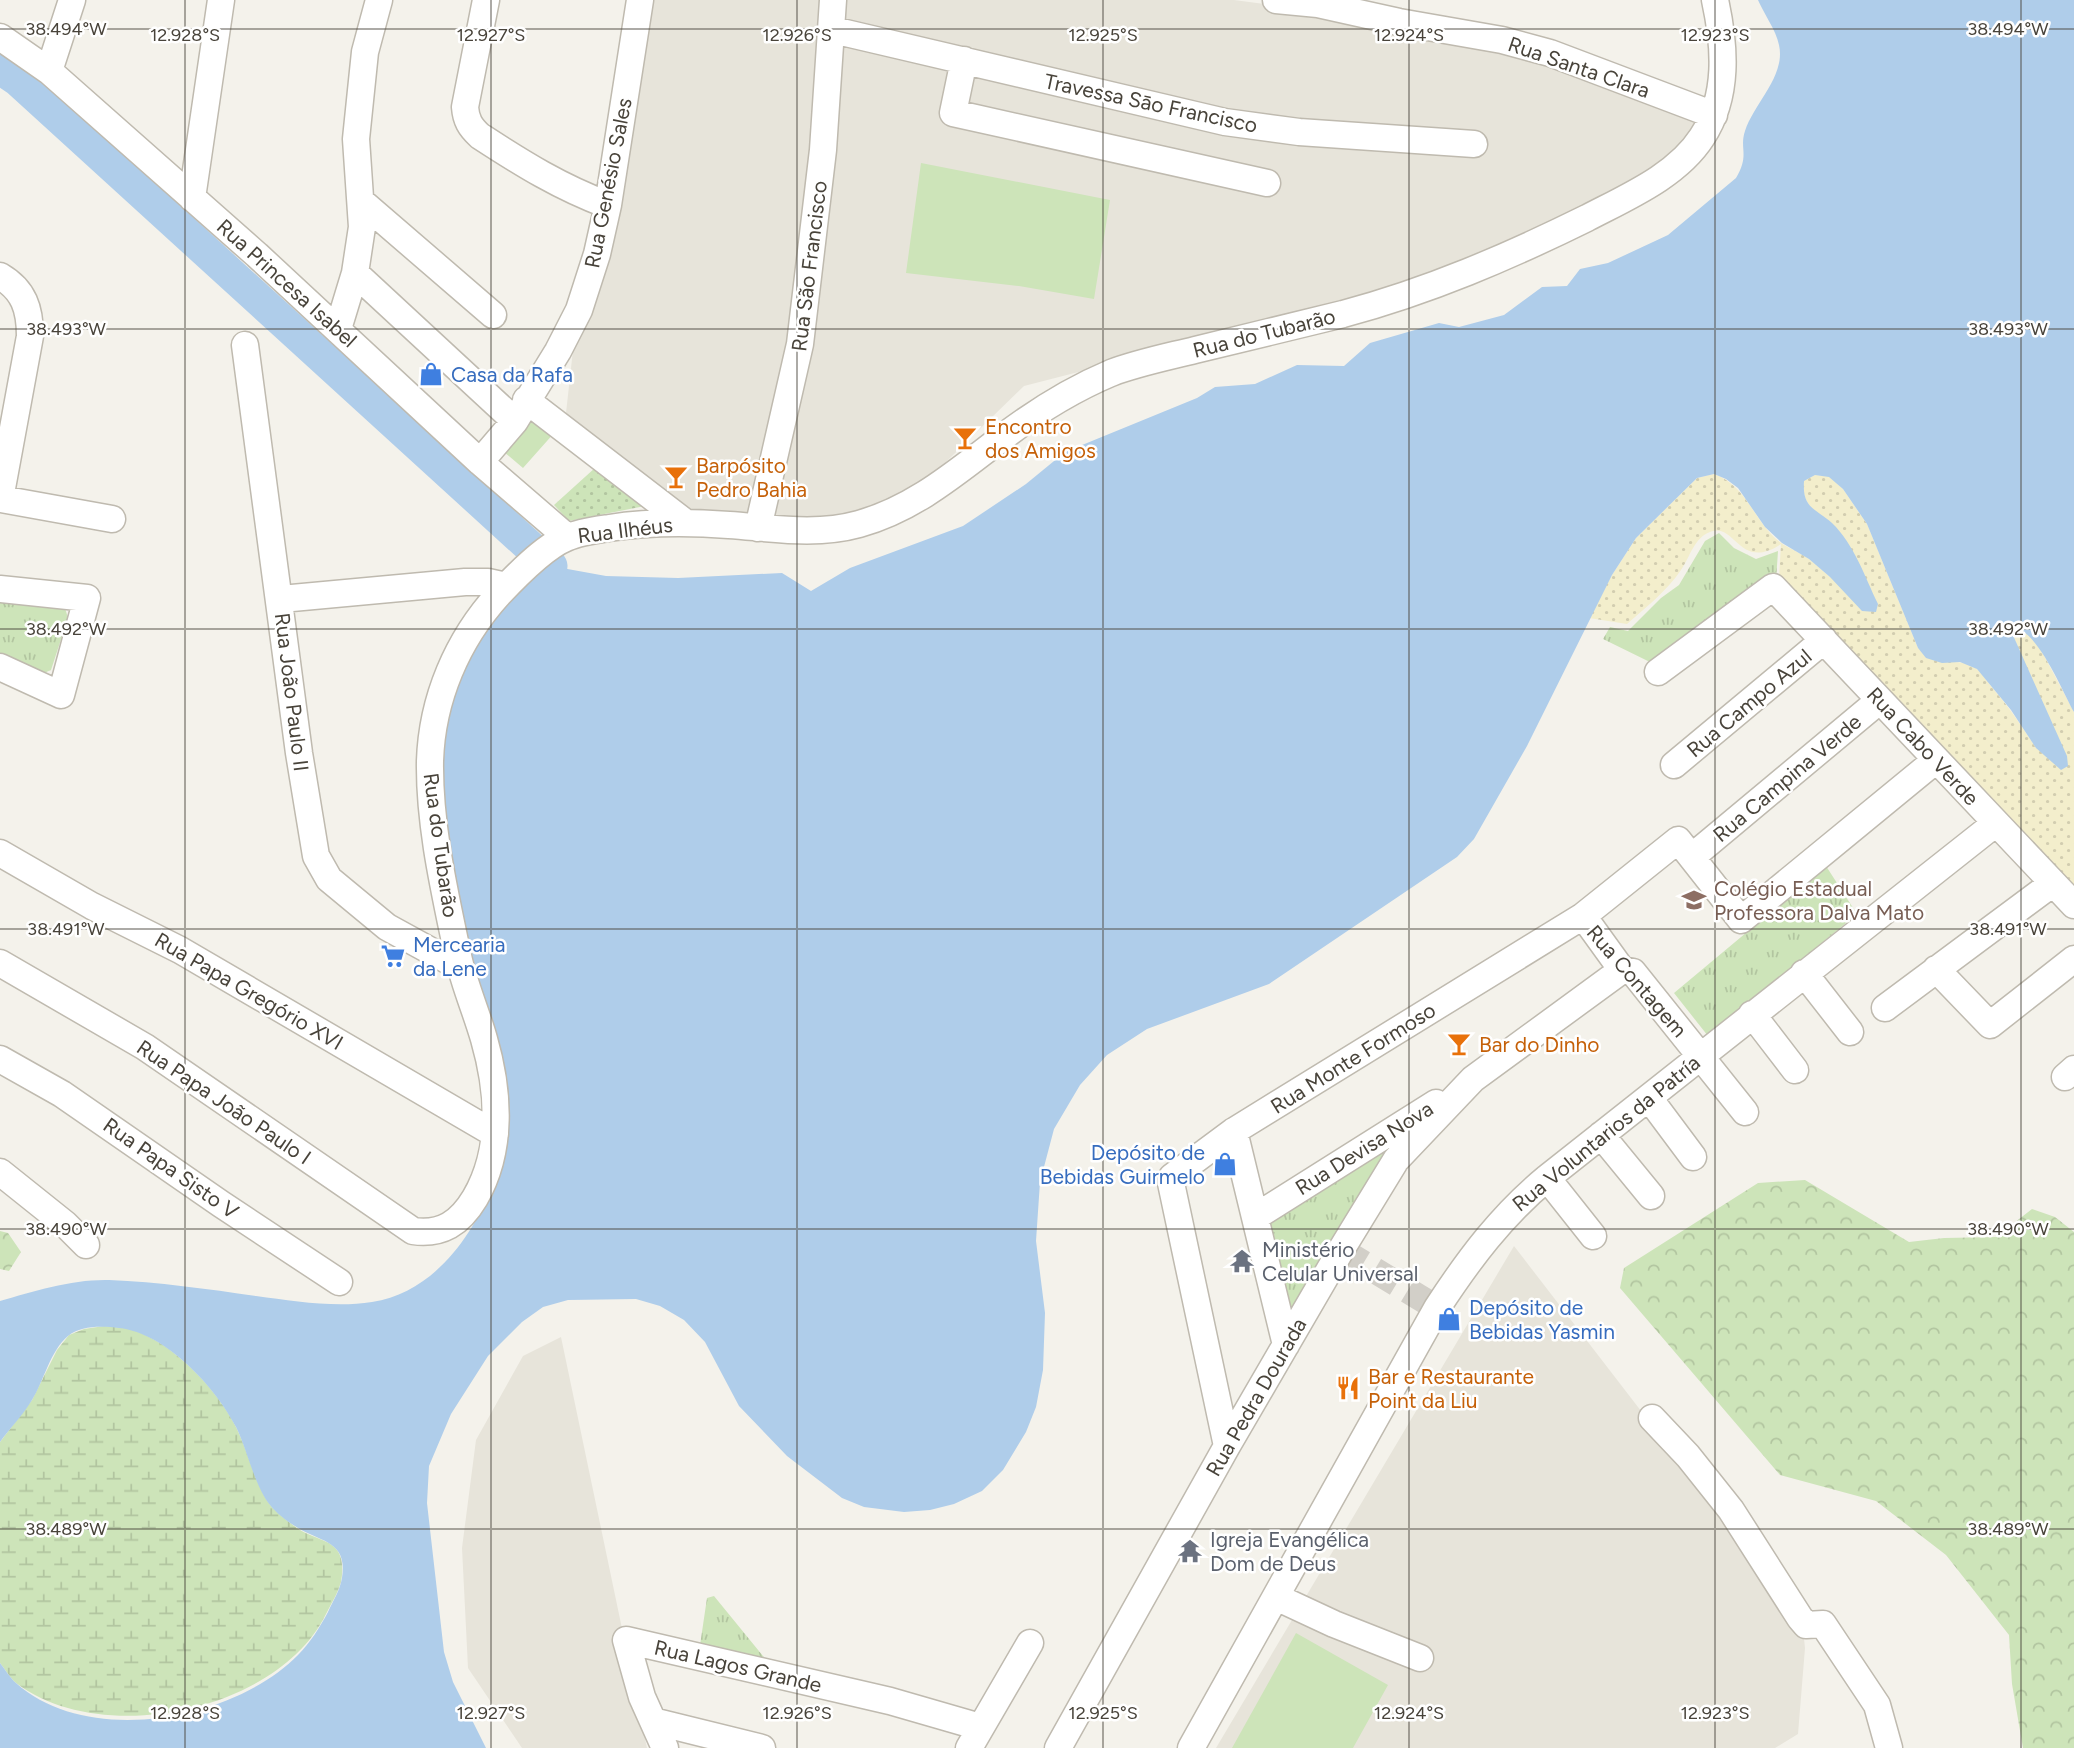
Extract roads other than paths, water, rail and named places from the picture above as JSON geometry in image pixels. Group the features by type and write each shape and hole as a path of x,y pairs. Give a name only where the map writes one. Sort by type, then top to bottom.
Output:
{"street":[{"path":"49,71 72,0"},
{"path":"192,198 221,0"},
{"path":"338,329 355,273 362,227 357,116 365,52 379,0"},
{"path":"486,0 465,107 471,128 542,176 572,192 608,205"},
{"name":"Rua Genésio Sales","path":"480,462 521,410 558,351 579,310 597,254 608,205 640,0"},
{"name":"Rua São Francisco","path":"758,528 800,344 823,150 833,0"},
{"name":"Rua Santa Clara","path":"1276,0 1318,4 1399,22 1502,40 1550,53 1714,115"},
{"name":"Rua do Tubarão","path":"686,523 792,531 857,525 902,508 949,480 1009,432 1066,394 1115,371 1348,312 1434,286 1485,267 1651,184 1682,160 1701,140 1714,115 1723,64 1721,30 1714,0"},
{"name":"Travessa Sāo Francisco","path":"833,30 1225,122 1299,132 1474,144"},
{"name":"Rua Princesa Isabel","path":"0,37 49,71 338,329 560,541"},
{"path":"964,60 953,113 1266,183"},
{"path":"362,202 493,315"},
{"name":"Rua Ilhéus","path":"355,273 521,410 686,523"},
{"path":"0,276 19,290 26,302 30,319 28,348 0,499 112,519"},
{"name":"Rua João Paulo II","path":"246,345 299,753 316,856 329,879 387,926 460,967"},
{"name":"Rua Ilhéus","path":"506,586 560,541 601,529 644,523 686,523"},
{"path":"281,599 465,582 488,582 506,586"},
{"name":"Rua do Tubarão","path":"446,1228 467,1211 481,1188 494,1151 495,1088 484,1038 460,967 445,891 430,766 432,726 442,686 462,645 487,607 506,586"},
{"name":"Rua Cabo Verde","path":"1658,672 1773,587 2074,905"},
{"path":"0,589 87,598 61,695 0,667"},
{"name":"Rua Campo Azul","path":"1674,765 1824,640"},
{"name":"Rua Campina Verde","path":"1693,856 1880,700"},
{"path":"1693,856 1741,920 1936,760"},
{"name":"Rua Voluntarios da Patría","path":"1191,1748 1443,1299 1474,1253 1500,1222 1521,1199 1547,1178 1996,823"},
{"name":"Rua Monte Formoso","path":"1227,1446 1170,1180 1234,1131 1583,916 1678,840 1693,856"},
{"name":"Rua Papa Gregório XVI","path":"0,853 92,906 180,950 495,1135"},
{"path":"1885,1008 2053,883"},
{"name":"Rua Contagem","path":"1583,916 1622,970 1633,972 1745,1112"},
{"path":"1936,970 1990,1025 2074,959"},
{"name":"Rua Papa João Paulo I","path":"0,963 145,1047 413,1231 430,1233 446,1228"},
{"name":"Rua Pedra Dourada","path":"1058,1748 1227,1446 1396,1160 1473,1079 1622,970"},
{"path":"1804,973 1850,1031"},
{"path":"1752,1014 1795,1070"},
{"name":"Rua Papa Sisto V","path":"0,1059 62,1094 339,1282"},
{"name":"Rua Devisa Nova","path":"1255,1217 1473,1079"},
{"path":"1648,1098 1693,1157"},
{"path":"1234,1131 1286,1345"},
{"path":"1601,1135 1651,1196"},
{"path":"0,1172 65,1224 86,1245"},
{"path":"1547,1178 1593,1236"},
{"path":"1652,1418 1688,1456 1731,1510 1800,1618 1806,1625 1823,1624 1877,1705 1889,1748"},
{"path":"1276,1597 1334,1624 1420,1658"},
{"name":"Rua Lagos Grande","path":"653,1721 642,1697 626,1640 890,1701 974,1738"},
{"path":"974,1738 1030,1643"},
{"path":"653,1721 665,1748"},
{"path":"653,1721 762,1748"}],"water":[{"path":"1758,0 2074,0 2074,712 2031,638 2013,628 2012,633 2067,756 2068,766 2061,770 2036,748 2011,710 1977,669 1960,662 1942,663 1926,658 1918,648 1867,524 1843,489 1829,477 1815,475 1804,481 1805,497 1847,541 1878,604 1876,612 1862,611 1809,559 1782,543 1765,527 1738,488 1726,479 1714,474 1697,478 1636,538 1612,575 1527,746 1474,839 1457,857 1269,984 1147,1029 1107,1055 1080,1085 1054,1129 1040,1182 1036,1241 1045,1313 1043,1370 1036,1407 1026,1432 1003,1470 982,1491 954,1504 930,1510 904,1512 864,1507 842,1498 787,1456 739,1406 705,1342 684,1320 660,1306 636,1299 568,1300 543,1307 522,1322 488,1356 451,1414 429,1466 427,1503 444,1652 453,1682 486,1748 0,1748 0,1663 16,1683 46,1703 82,1715 120,1720 160,1718 200,1710 237,1696 271,1678 307,1645 336,1595 343,1566 337,1550 324,1540 294,1526 273,1508 260,1488 236,1427 216,1396 188,1365 171,1351 137,1332 113,1327 92,1327 68,1336 56,1350 25,1411 0,1442 0,1301 68,1284 109,1280 183,1286 314,1303 358,1304 394,1297 413,1287 431,1275 461,1243 484,1206 501,1149 458,919 442,775 443,741 448,709 463,667 486,628 516,593 551,566 606,576 678,578 782,573 811,591 850,568 963,526 1026,484 1065,452 1197,398 1215,387 1255,384 1297,365 1344,366 1370,343 1439,323 1459,327 1504,315 1542,287 1567,286 1580,269 1608,263 1668,235 1736,178 1743,158 1745,131 1774,78 1780,56 1775,34"}],"waterway":[{"path":"0,68 18,80 551,566"}],"tunnel":[{"path":"1341,1250 1437,1308"}],"place":[{"name":"Casa da Rafa","path":"431,374"},
{"name":"Encontro dos Amigos","path":"965,438"},
{"name":"Barpósito Pedro Bahia","path":"676,477"},
{"name":"Colégio Estadual Professora Dalva Mato","path":"1694,900"},
{"name":"Mercearia da Lene","path":"393,956"},
{"name":"Bar do Dinho","path":"1459,1044"},
{"name":"Depósito de Bebidas Guirmelo","path":"1225,1164"},
{"name":"Ministério Celular Universal","path":"1242,1261"},
{"name":"Depósito de Bebidas Yasmin","path":"1449,1319"},
{"name":"Bar e Restaurante Point da Liu","path":"1348,1388"},
{"name":"Igreja Evangélica Dom de Deus","path":"1190,1551"}]}
